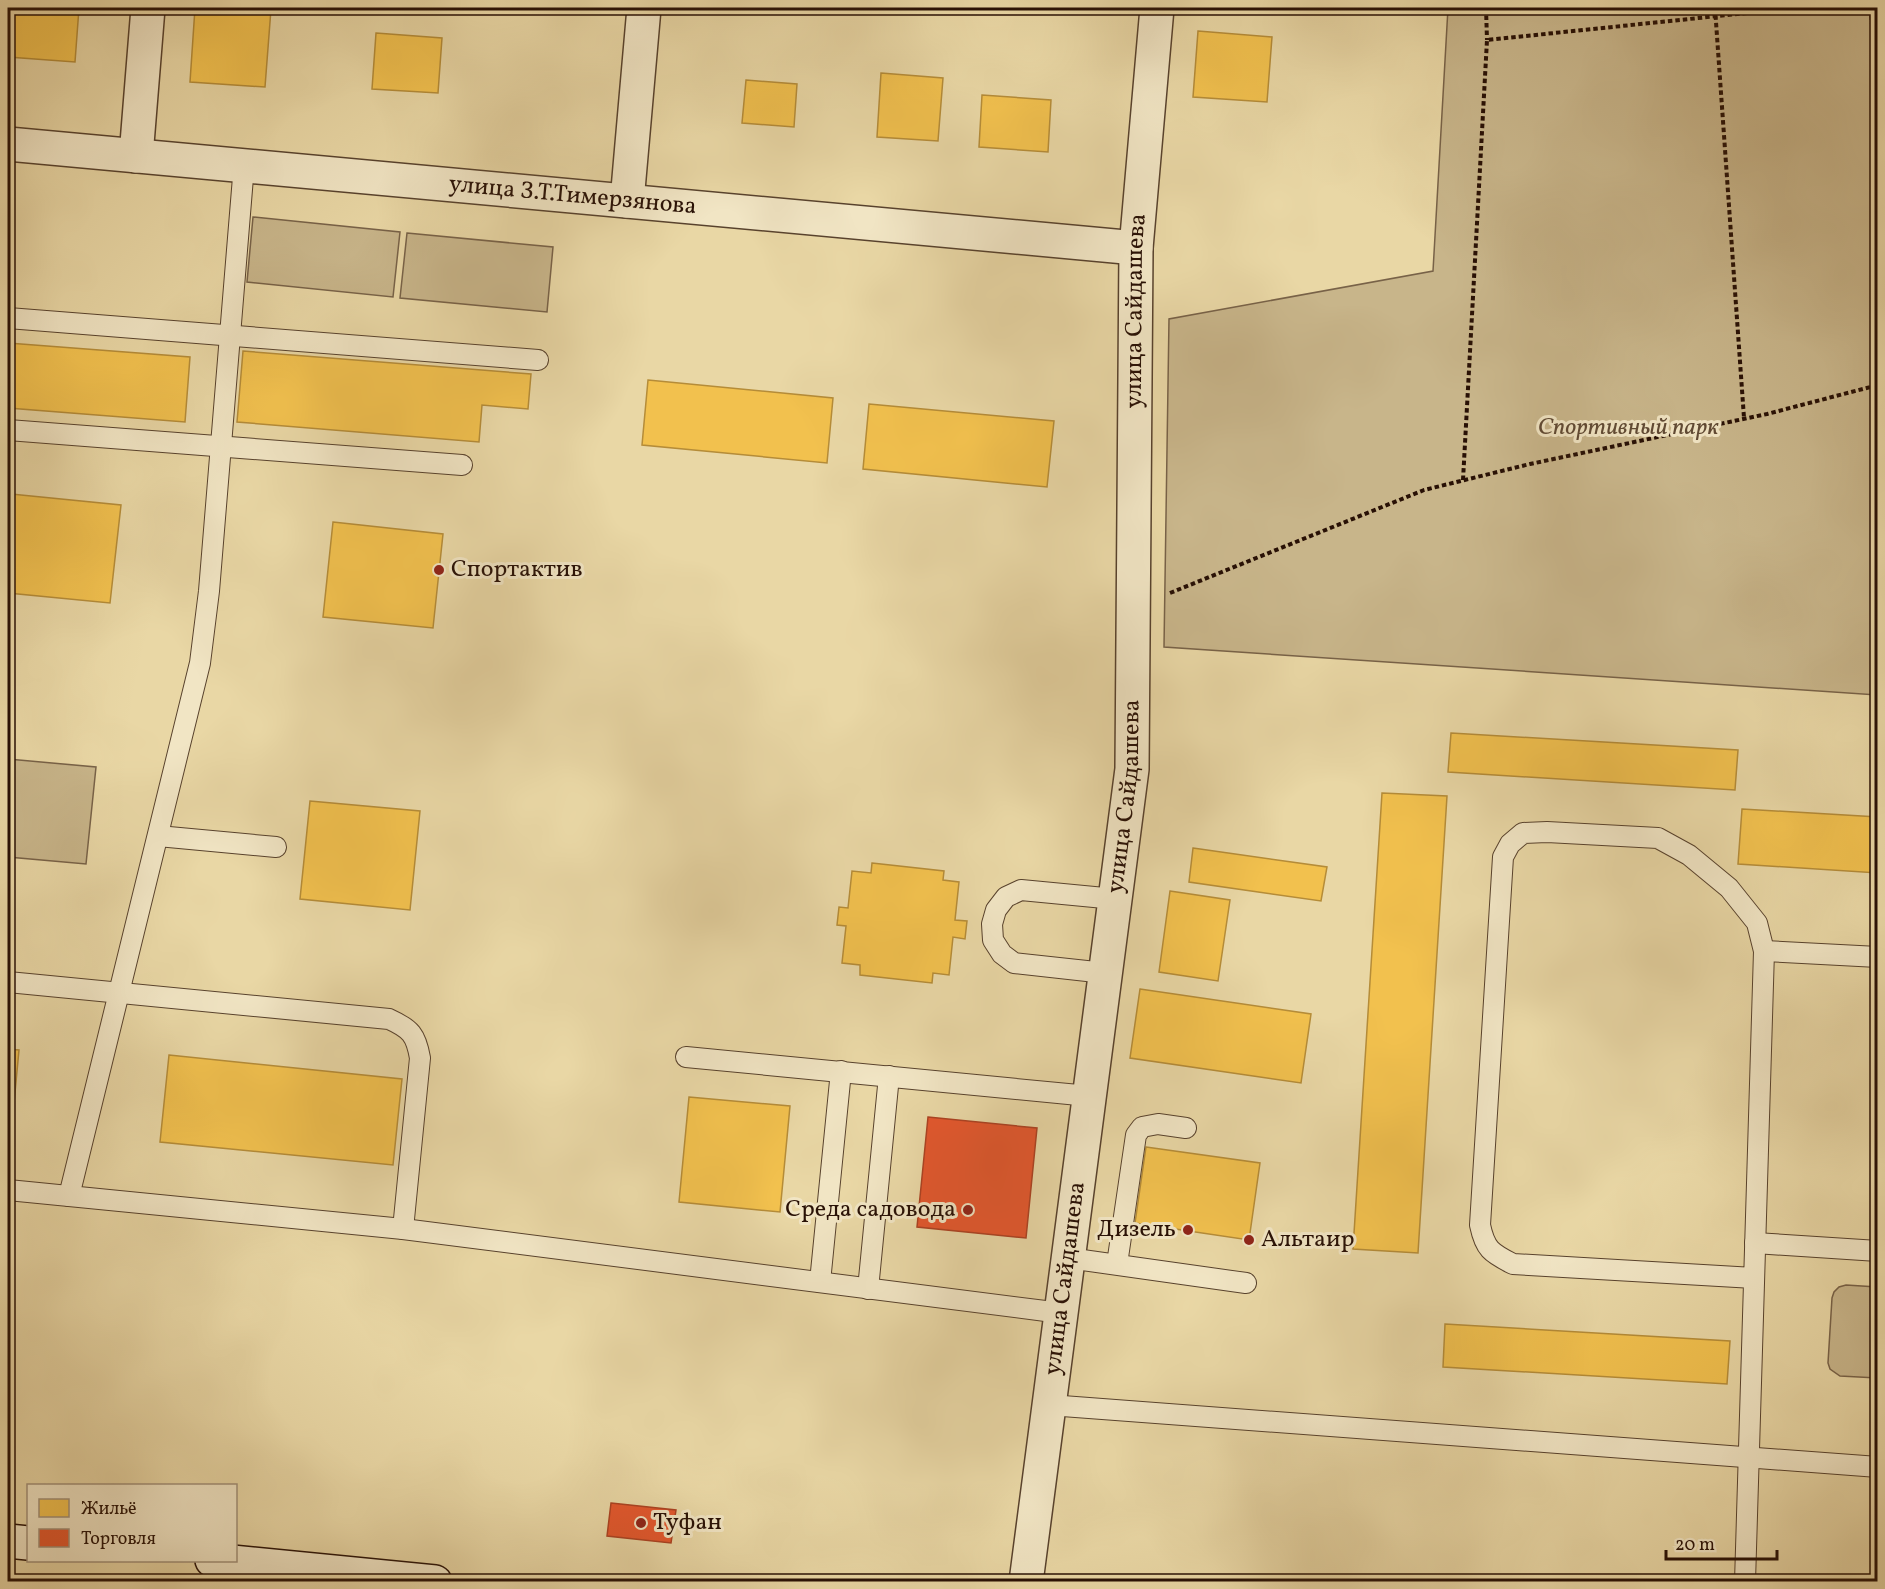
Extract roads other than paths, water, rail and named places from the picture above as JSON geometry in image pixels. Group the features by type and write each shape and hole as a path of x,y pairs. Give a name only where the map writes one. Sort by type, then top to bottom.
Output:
{"street":[{"path":"136,156 148,8"},
{"path":"627,201 644,8"},
{"name":"улица Сайдашева","path":"1026,1581 1132,770 1136,248 1156,8"},
{"name":"улица З.Т.Тимерзянова","path":"8,144 1136,248"},
{"path":"8,1541 27,1543"},
{"path":"233,1562 435,1581"}],"lane":[{"path":"69,1196 193,696 203,645 244,165"},
{"path":"8,318 538,360"},
{"path":"8,430 462,465"},
{"path":"1744,1581 1749,1458 1764,951 1757,923 1729,888 1689,855 1658,838 1547,832 1523,833 1509,844 1503,857 1480,1225 1483,1240 1493,1254 1513,1264 1754,1278"},
{"path":"158,836 276,847"},
{"path":"1105,973 1014,963 1002,954 993,940 992,924 996,910 1006,897 1021,890 1115,899"},
{"path":"1764,951 1878,957"},
{"path":"8,982 389,1019 406,1027 417,1040 420,1058 404,1229"},
{"path":"686,1057 1089,1096"},
{"path":"820,1282 841,1071"},
{"path":"868,1288 889,1076"},
{"path":"1117,1264 1136,1135 1142,1127 1158,1124 1186,1128"},
{"path":"8,1190 404,1229 1061,1313"},
{"path":"1755,1244 1878,1251"},
{"path":"1068,1258 1246,1283"},
{"path":"1049,1405 1878,1467"}],"place":[{"name":"Спортактив","path":"439,570"},
{"name":"Среда садовода","path":"968,1210"},
{"name":"Дизель","path":"1188,1230"},
{"name":"Альтаир","path":"1249,1240"},
{"name":"Туфан","path":"641,1523"}],"park label":[{"name":"Спортивный парк","path":"1628,428"}]}
